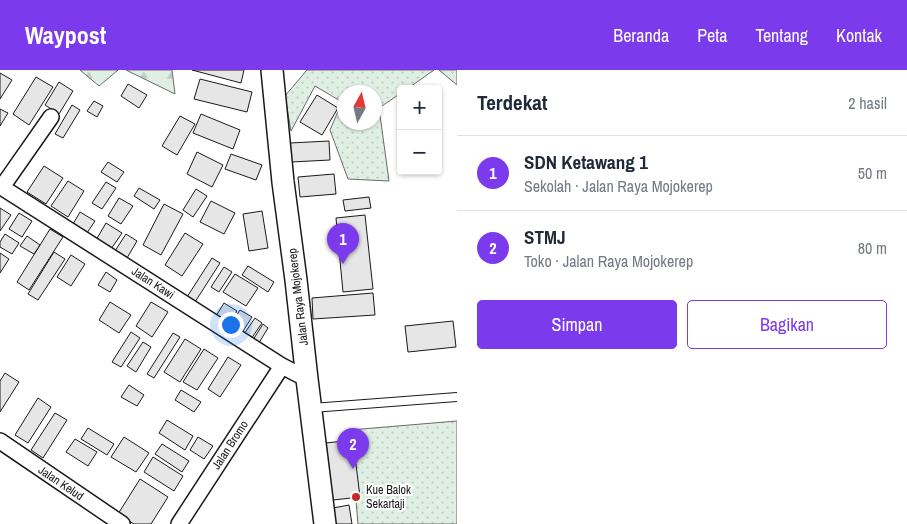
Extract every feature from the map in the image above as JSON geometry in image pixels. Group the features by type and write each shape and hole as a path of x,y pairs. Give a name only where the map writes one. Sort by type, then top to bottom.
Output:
{"main road":[{"name":"Jalan Raya Mojokerep","path":"272,70 325,524"}],"street":[{"path":"1,186 51,117"},
{"name":"Jalan Kawi","path":"1,186 282,366 307,378"},
{"name":"Jalan Bromo","path":"179,524 282,366"},
{"name":"Jalan Kelud","path":"0,441 122,524"}],"lane":[{"path":"310,408 457,397"}],"green space":[{"path":"80,70 118,70 99,86"},
{"path":"126,70 172,70 175,94"},
{"path":"307,70 434,70 413,85 397,85 397,96 382,106 382,85 337,85 337,99 315,86 291,131 285,96"},
{"path":"439,70 457,70 457,85"},
{"path":"337,114 337,130 382,130 389,181 348,179 330,130"},
{"path":"457,421 457,524 358,524 350,430"}],"building":[{"path":"192,70 244,70 241,83"},
{"path":"0,73 12,80 0,99"},
{"path":"36,77 53,87 29,125 13,114"},
{"path":"200,79 252,92 247,112 194,99"},
{"path":"59,82 73,91 59,114 45,105"},
{"path":"128,84 147,95 139,108 121,96"},
{"path":"317,95 337,107 322,135 300,122"},
{"path":"94,101 103,106 97,117 87,111"},
{"path":"72,105 80,110 63,138 55,134"},
{"path":"0,109 8,113 0,126"},
{"path":"201,114 240,130 233,149 193,133"},
{"path":"180,116 195,124 177,155 162,146"},
{"path":"329,141 330,160 291,162 290,143"},
{"path":"197,152 223,165 212,187 187,174"},
{"path":"231,154 262,165 256,180 225,169"},
{"path":"108,162 124,172 117,182 101,172"},
{"path":"44,166 63,178 46,204 27,192"},
{"path":"334,174 336,194 300,197 298,177"},
{"path":"68,181 84,191 68,217 51,206"},
{"path":"106,182 116,188 102,209 92,203"},
{"path":"139,188 160,200 154,209 134,196"},
{"path":"196,189 207,196 193,217 183,210"},
{"path":"369,197 371,208 345,211 343,200"},
{"path":"119,198 133,206 121,224 108,216"},
{"path":"211,201 235,213 224,234 200,222"},
{"path":"164,204 183,214 161,255 143,245"},
{"path":"0,208 11,215 0,231"},
{"path":"262,211 268,248 249,251 243,214"},
{"path":"80,212 95,221 87,233 73,224"},
{"path":"19,213 32,221 22,237 9,229"},
{"path":"365,215 373,289 343,292 336,218"},
{"path":"106,223 122,233 111,249 96,240"},
{"path":"50,229 63,237 29,290 17,282"},
{"path":"185,233 203,244 182,276 165,265"},
{"path":"5,234 19,243 12,254 0,247 0,242"},
{"path":"126,234 137,241 127,258 115,251"},
{"path":"27,236 40,245 34,254 20,246"},
{"path":"54,252 65,259 38,300 28,294"},
{"path":"0,253 9,259 0,273"},
{"path":"71,255 85,264 71,286 57,277"},
{"path":"212,258 220,263 195,302 187,297"},
{"path":"248,266 274,282 268,292 242,275"},
{"path":"224,267 232,272 219,292 211,287"},
{"path":"106,272 117,280 110,292 98,285"},
{"path":"235,274 258,288 246,306 223,292"},
{"path":"373,293 375,315 313,319 312,298"},
{"path":"110,302 131,315 119,333 99,320"},
{"path":"151,302 168,312 152,337 136,326"},
{"path":"224,303 237,311 229,323 216,316"},
{"path":"240,310 252,317 240,336 228,328"},
{"path":"255,318 262,323 249,342 242,337"},
{"path":"453,321 456,347 408,352 405,326"},
{"path":"263,324 268,328 257,346 251,343"},
{"path":"131,332 140,338 121,367 112,362"},
{"path":"173,333 180,337 154,378 147,374"},
{"path":"185,339 201,349 180,382 164,372"},
{"path":"143,342 151,347 136,372 127,366"},
{"path":"204,349 218,358 197,390 183,382"},
{"path":"228,357 241,365 220,397 208,389"},
{"path":"5,373 19,382 0,412 0,381"},
{"path":"129,385 144,395 137,406 121,397"},
{"path":"181,390 201,402 194,412 175,400"},
{"path":"38,398 51,407 28,443 15,435"},
{"path":"55,413 67,420 43,458 31,450"},
{"path":"167,420 193,436 185,450 159,433"},
{"path":"88,428 114,444 107,455 81,439"},
{"path":"124,437 149,453 136,472 111,457"},
{"path":"198,437 213,446 204,459 190,450"},
{"path":"75,439 97,452 88,466 66,452"},
{"path":"353,440 360,497 333,500 326,443"},
{"path":"162,444 189,461 182,472 155,454"},
{"path":"153,457 183,476 174,491 144,472"},
{"path":"140,479 168,497 151,524 134,524 118,514"},
{"path":"349,505 352,524 335,524 333,508"}],"place":[{"name":"SDN Ketawang 1","path":"343,264"},
{"name":"STMJ","path":"353,469"},
{"name":"Kue Balok Sekartaji","path":"356,497"}]}
